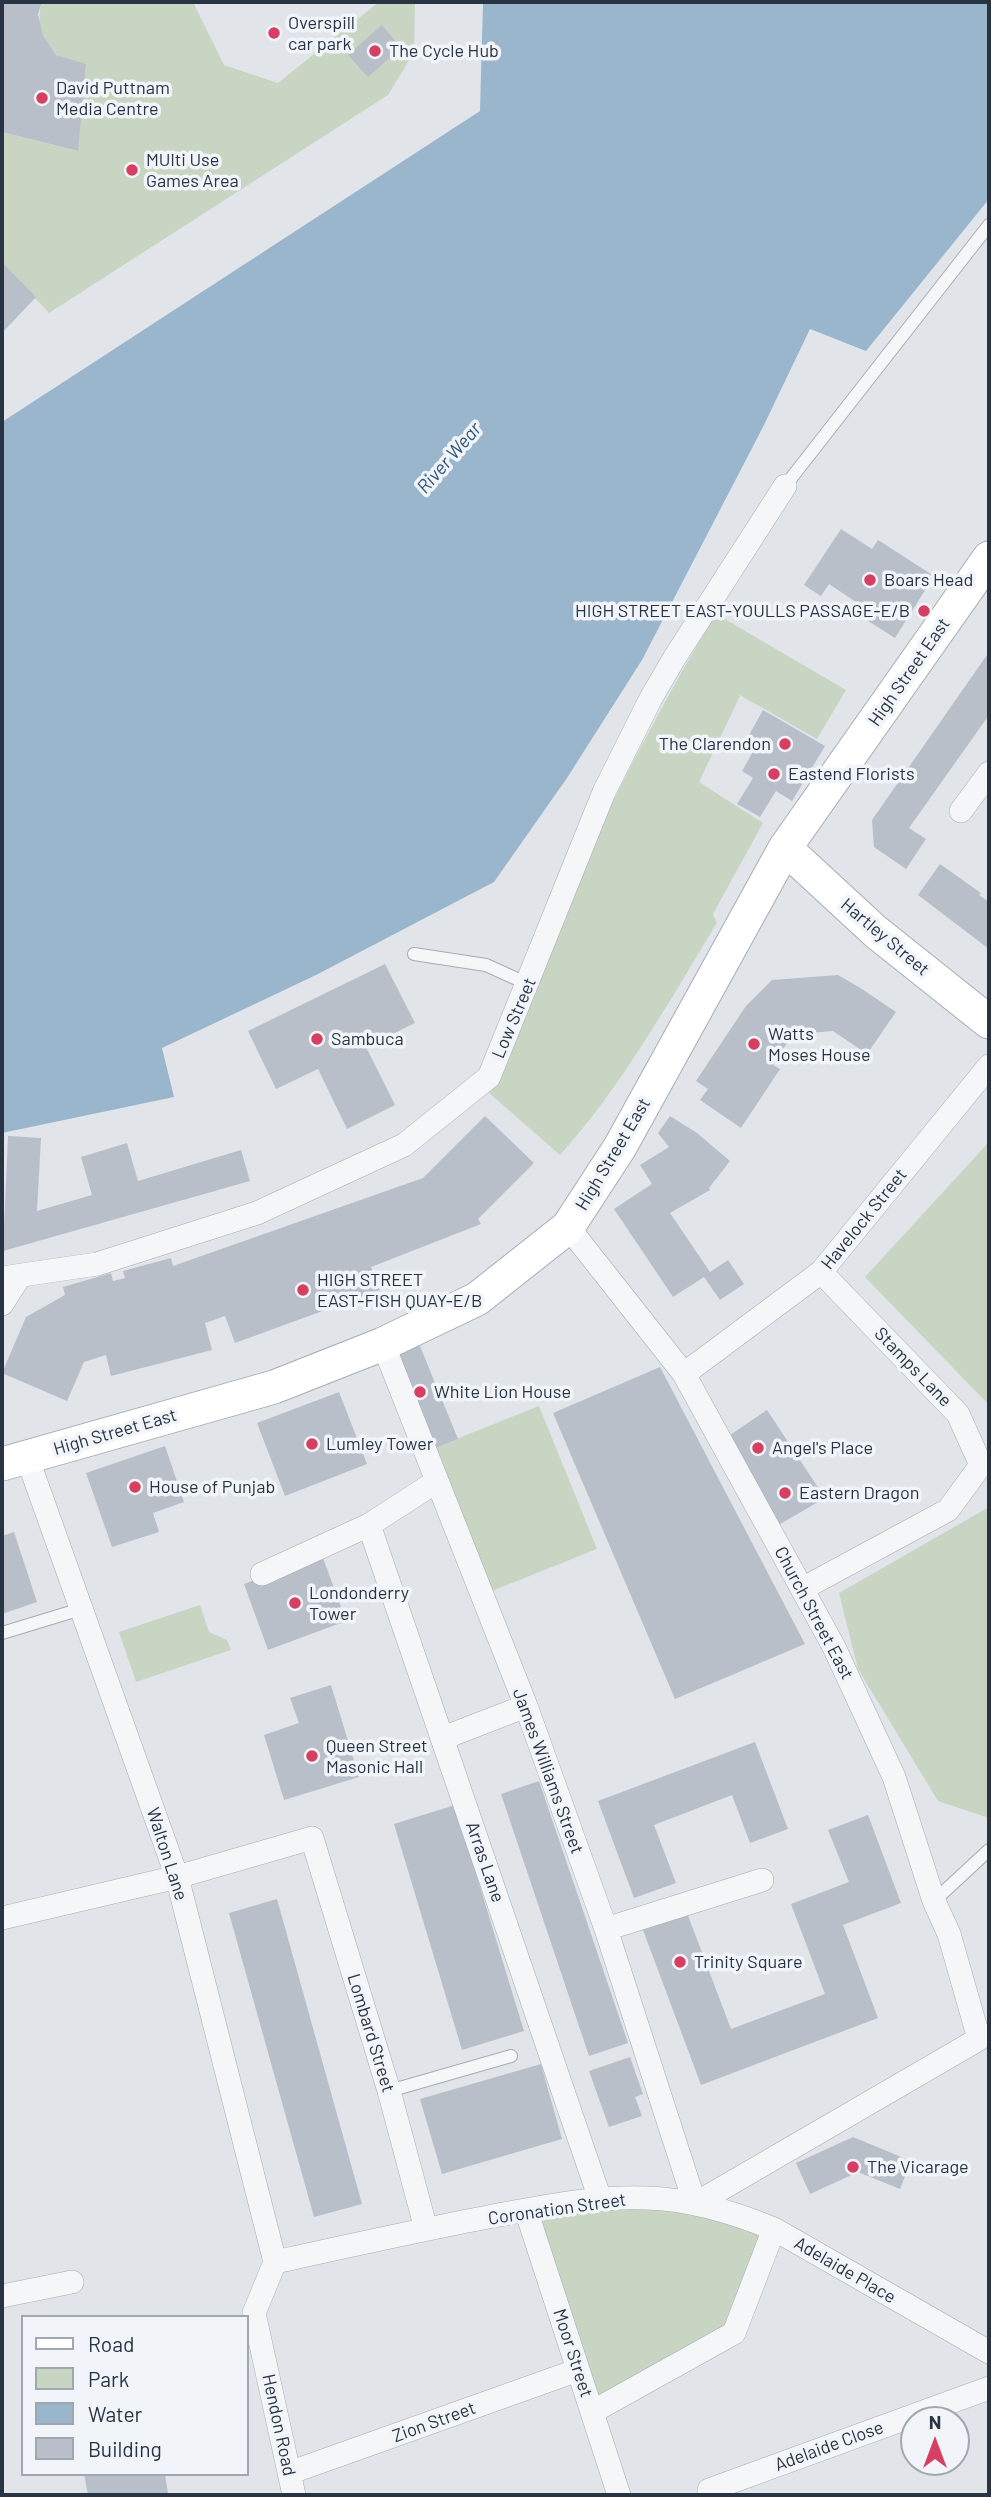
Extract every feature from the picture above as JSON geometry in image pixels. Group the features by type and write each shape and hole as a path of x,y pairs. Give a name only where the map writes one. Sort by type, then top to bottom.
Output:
{"main road":[{"name":"High Street East","path":"14,1460 274,1387 383,1344 477,1298 568,1227 620,1147 785,848 989,558"},
{"name":"Hartley Street","path":"785,848 876,932 989,1022"}],"street":[{"name":"Low Street","path":"11,1277 97,1264 257,1213 404,1145 489,1077 604,792 651,698 785,486"},
{"path":"961,811 989,773"},
{"name":"Havelock Street","path":"684,1374 821,1272 989,1066"},
{"name":"Church Street East","path":"568,1227 684,1374 834,1647 894,1777 934,1901 949,1934 979,2039 695,2204"},
{"name":"Stamps Lane","path":"802,1589 948,1510 981,1465 958,1414 821,1272"},
{"path":"2,1304 11,1277"},
{"name":"James Williams Street","path":"383,1344 526,1706 606,1929 695,2204"},
{"name":"Walton Lane","path":"14,1460 81,1609 177,1877 275,2262"},
{"path":"262,1574 369,1525 437,1481"},
{"name":"Arras Lane","path":"369,1525 600,2199"},
{"path":"443,1738 526,1706"},
{"name":"Lombard Street","path":"177,1877 312,1838 389,2091 426,2229"},
{"path":"2,1918 177,1877"},
{"path":"606,1929 762,1880"},
{"name":"Coronation Street","path":"275,2262 426,2229 600,2199 647,2198 695,2204"},
{"name":"Adelaide Place","path":"695,2204 737,2214 774,2229 989,2352"},
{"name":"Moor Street","path":"526,2210 619,2495"},
{"path":"592,2413 734,2333 774,2229"},
{"name":"Hendon Road","path":"275,2262 254,2313 292,2484"},
{"path":"2,2296 72,2282"},
{"name":"Zion Street","path":"292,2484 578,2370"},
{"name":"Adelaide Close","path":"709,2490 989,2388"}],"lane":[{"path":"785,486 989,225"},
{"path":"414,954 486,965 528,984"},
{"path":"2,1633 81,1609"},
{"path":"934,1901 989,1850"},
{"path":"389,2091 511,2056"}],"green space":[{"path":"42,2 193,2 224,65 278,83 379,2 415,2 414,52 388,95 49,313 2,262 2,132 77,151 86,65 59,56 48,46 40,24"},
{"path":"716,614 846,690 817,739 738,694 740,696 699,782 763,823 713,914 717,923 681,982 624,1073 560,1155 480,1085 620,787"},
{"path":"989,1142 989,1405 865,1277"},
{"path":"539,1406 597,1549 482,1595 424,1452"},
{"path":"989,1507 989,1818 938,1801 858,1669 839,1593"},
{"path":"200,1605 209,1632 227,1640 231,1650 136,1682 119,1632"},
{"path":"647,2198 774,2229 734,2333 592,2412 526,2210"}],"water":[{"name":"River Wear","path":"483,2 989,2 989,199 866,351 810,329 763,427 642,660 567,778 494,882 316,975 162,1048 174,1097 2,1133 2,422 480,111"}],"building":[{"name":"David Puttnam Media Centre","path":"2,2 42,2 38,14 43,36 56,55 86,64 78,151 2,132"},
{"name":"The Cycle Hub","path":"382,25 401,48 368,77 348,55"},
{"path":"2,262 36,297 2,333"},
{"name":"Boars Head","path":"841,529 872,549 878,540 934,576 895,638 854,612 859,604 829,584 821,596 804,585"},
{"path":"989,652 989,715 909,828 926,839 906,869 874,847 872,820"},
{"path":"763,710 825,746 792,801 776,791 760,817 737,804 753,778 742,771 755,748 745,742"},
{"path":"940,864 981,893 979,895 989,902 989,949 918,895"},
{"name":"Sambuca","path":"385,964 415,1023 366,1047 395,1105 347,1129 318,1069 276,1089 248,1031"},
{"name":"Watts Moses House","path":"838,975 896,1012 867,1054 833,1031 794,1034 772,1064 780,1069 741,1128 700,1100 708,1089 696,1081 746,1006 772,980"},
{"path":"485,1116 534,1163 478,1219 481,1224 371,1267 380,1290 235,1343 225,1316 205,1323 212,1350 111,1376 106,1355 84,1362 67,1401 2,1373 26,1317 65,1295 63,1287 111,1273 113,1281 125,1278 123,1271 171,1258 173,1266 423,1178"},
{"path":"670,1116 697,1133 730,1161 710,1190 670,1213 710,1272 728,1260 744,1284 720,1300 704,1277 673,1297 614,1209 652,1184 640,1165 669,1147 658,1133"},
{"path":"8,1136 41,1138 37,1211 92,1195 81,1157 127,1143 138,1181 241,1150 250,1181 3,1251"},
{"name":"White Lion House","path":"413,1329 458,1439 424,1452 383,1344"},
{"path":"660,1367 805,1644 675,1699 553,1413"},
{"name":"Lumley Tower","path":"339,1392 367,1464 285,1496 257,1423"},
{"path":"767,1410 825,1498 770,1530 721,1441"},
{"name":"House of Punjab","path":"165,1446 184,1502 153,1513 159,1532 112,1547 86,1473"},
{"path":"14,1532 37,1602 2,1614 2,1536"},
{"name":"Londonderry Tower","path":"322,1555 346,1621 268,1650 244,1584"},
{"name":"Queen Street Masonic Hall","path":"331,1685 359,1777 284,1800 264,1735 299,1723 290,1698"},
{"path":"755,1742 788,1829 750,1843 732,1795 654,1825 676,1883 634,1898 598,1801"},
{"path":"539,1781 628,2043 589,2056 501,1794"},
{"path":"455,1805 524,2031 462,2050 394,1824"},
{"name":"Trinity Square","path":"868,1815 901,1903 843,1925 878,2018 701,2085 643,1930 687,1913 731,2029 825,1994 791,1904 849,1882 828,1830"},
{"path":"277,1899 362,2204 314,2217 229,1913"},
{"path":"630,2057 643,2094 635,2097 642,2116 609,2127 589,2071"},
{"path":"541,2064 562,2139 442,2174 420,2099"},
{"name":"The Vicarage","path":"853,2137 911,2161 900,2189 858,2172 810,2194 796,2163"},
{"path":"84,2476 165,2476 168,2494 88,2495"}],"place":[{"name":"Overspill car park","path":"274,33"},
{"name":"The Cycle Hub","path":"375,51"},
{"name":"David Puttnam Media Centre","path":"42,98"},
{"name":"MUlti Use Games Area","path":"132,170"},
{"name":"Boars Head","path":"870,580"},
{"name":"HIGH STREET EAST-YOULLS PASSAGE-E/B","path":"924,611"},
{"name":"The Clarendon","path":"785,744"},
{"name":"Eastend Florists","path":"774,774"},
{"name":"Sambuca","path":"317,1039"},
{"name":"Watts Moses House","path":"754,1044"},
{"name":"HIGH STREET EAST-FISH QUAY-E/B","path":"303,1290"},
{"name":"White Lion House","path":"420,1392"},
{"name":"Lumley Tower","path":"312,1444"},
{"name":"Angel's Place","path":"758,1448"},
{"name":"House of Punjab","path":"135,1487"},
{"name":"Eastern Dragon","path":"785,1493"},
{"name":"Londonderry Tower","path":"295,1603"},
{"name":"Queen Street Masonic Hall","path":"312,1756"},
{"name":"Trinity Square","path":"680,1962"},
{"name":"The Vicarage","path":"853,2167"}]}
